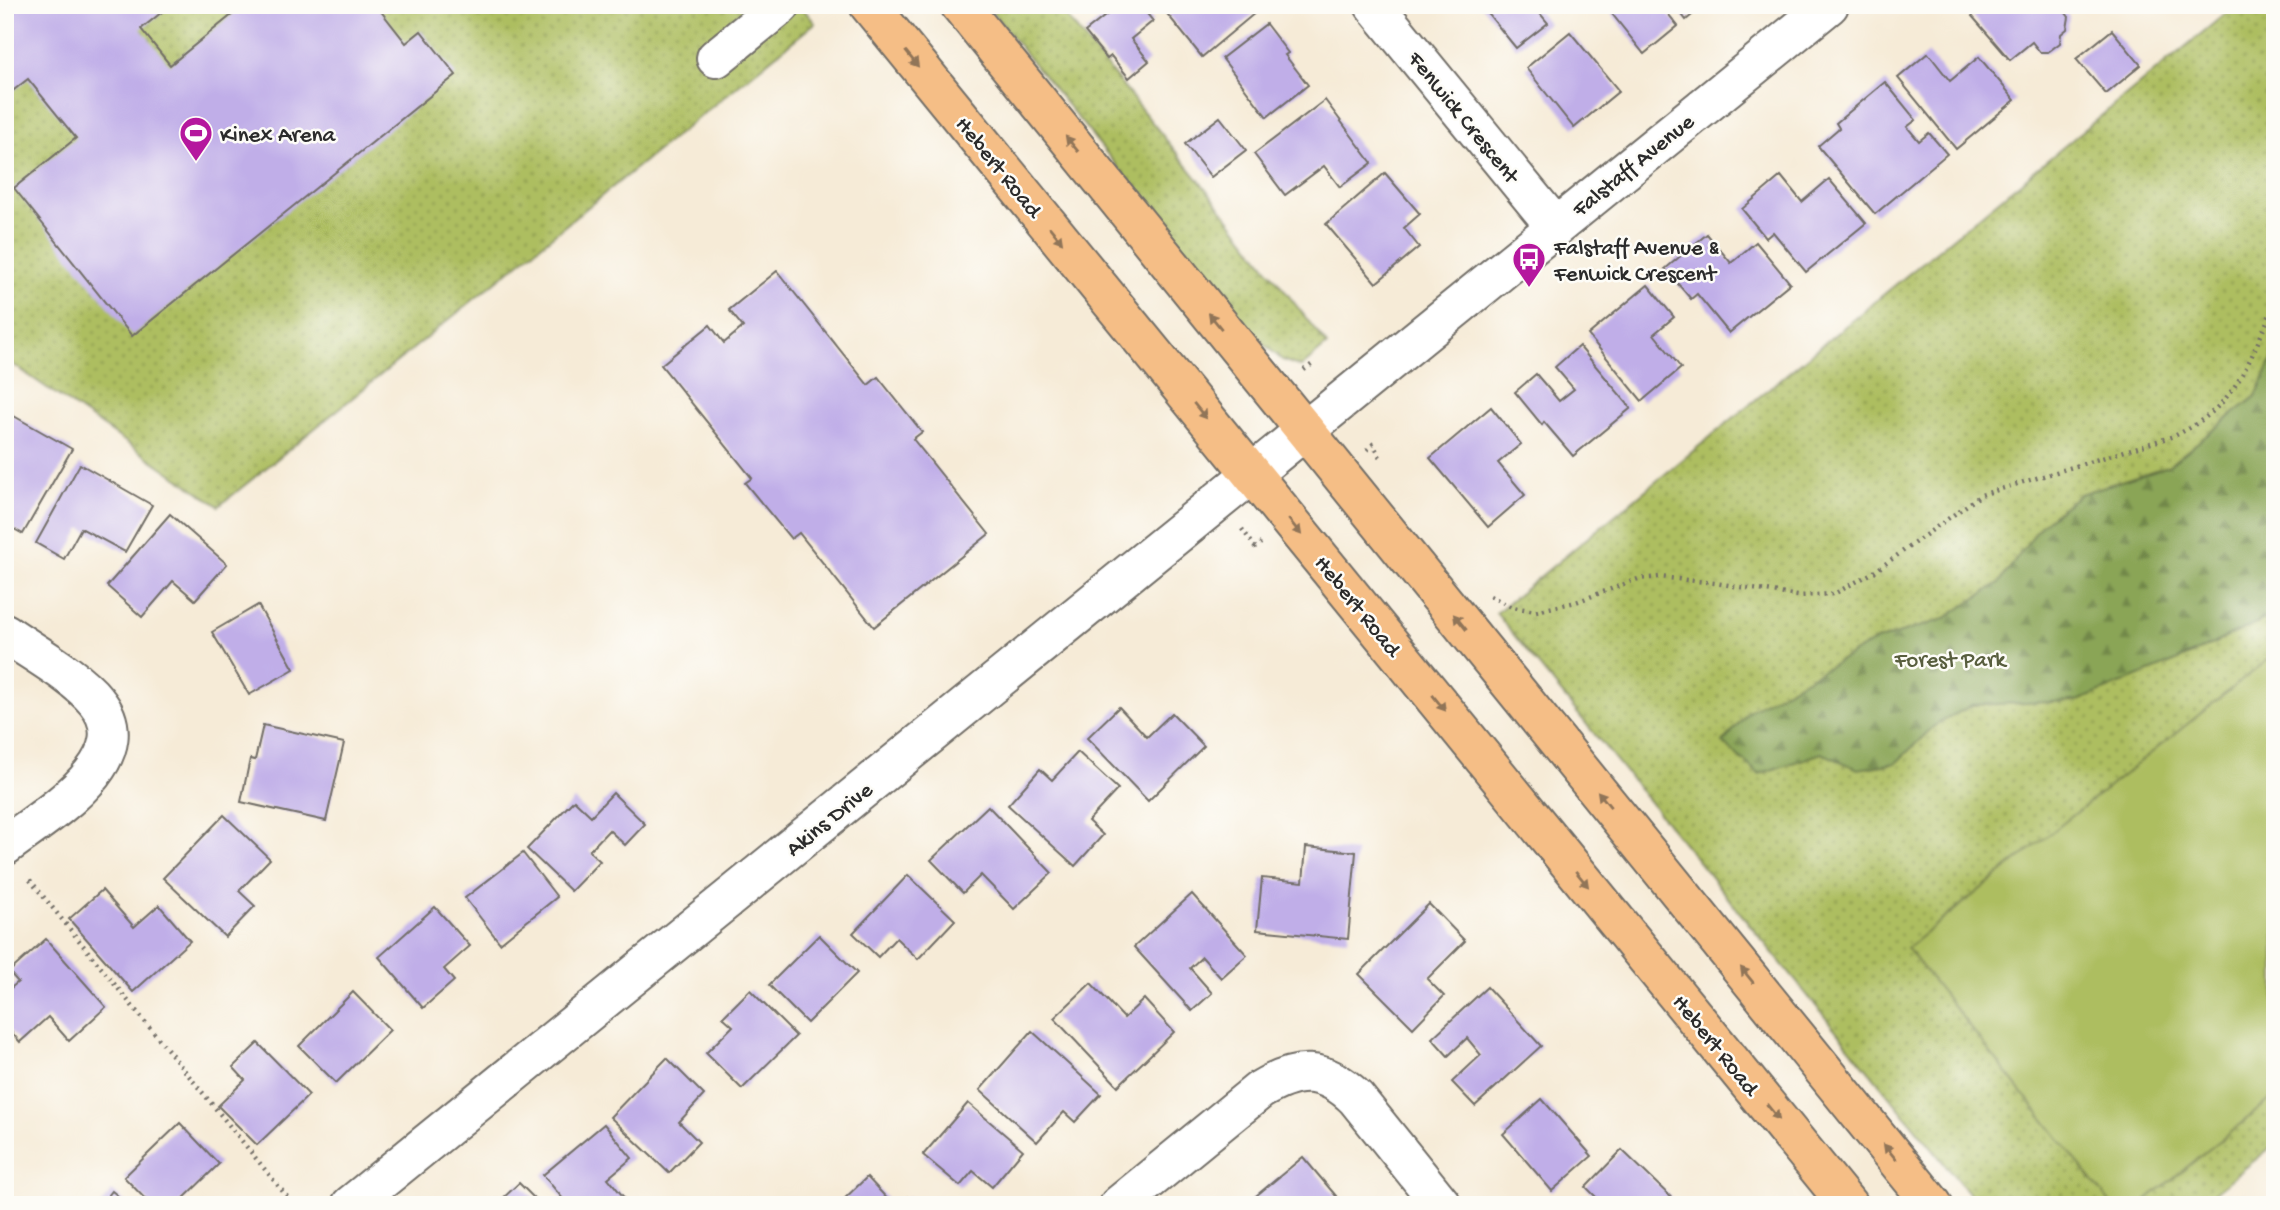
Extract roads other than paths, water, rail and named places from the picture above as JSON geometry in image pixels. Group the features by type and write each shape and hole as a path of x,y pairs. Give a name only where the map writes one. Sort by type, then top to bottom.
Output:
{"main road":[{"name":"Hebert Road","path":"869,5 1848,1205"},
{"path":"960,5 1933,1205"}],"street":[{"path":"716,58 781,5"},
{"name":"Fenwick Crescent","path":"1374,5 1555,226"},
{"name":"Falstaff Avenue","path":"1305,431 1829,5"},
{"name":"Akins Drive","path":"351,1205 1305,431"},
{"path":"5,634 88,693 106,717 110,732 94,773 81,788 5,846"},
{"path":"1119,1205 1259,1090 1280,1078 1300,1073 1329,1078 1356,1098 1442,1205"}],"place":[{"name":"Kinex Arena","path":"196,163"},
{"name":"Falstaff Avenue & Fenwick Crescent","path":"1529,289"}],"park label":[{"name":"Forest Park","path":"1950,658"}]}
